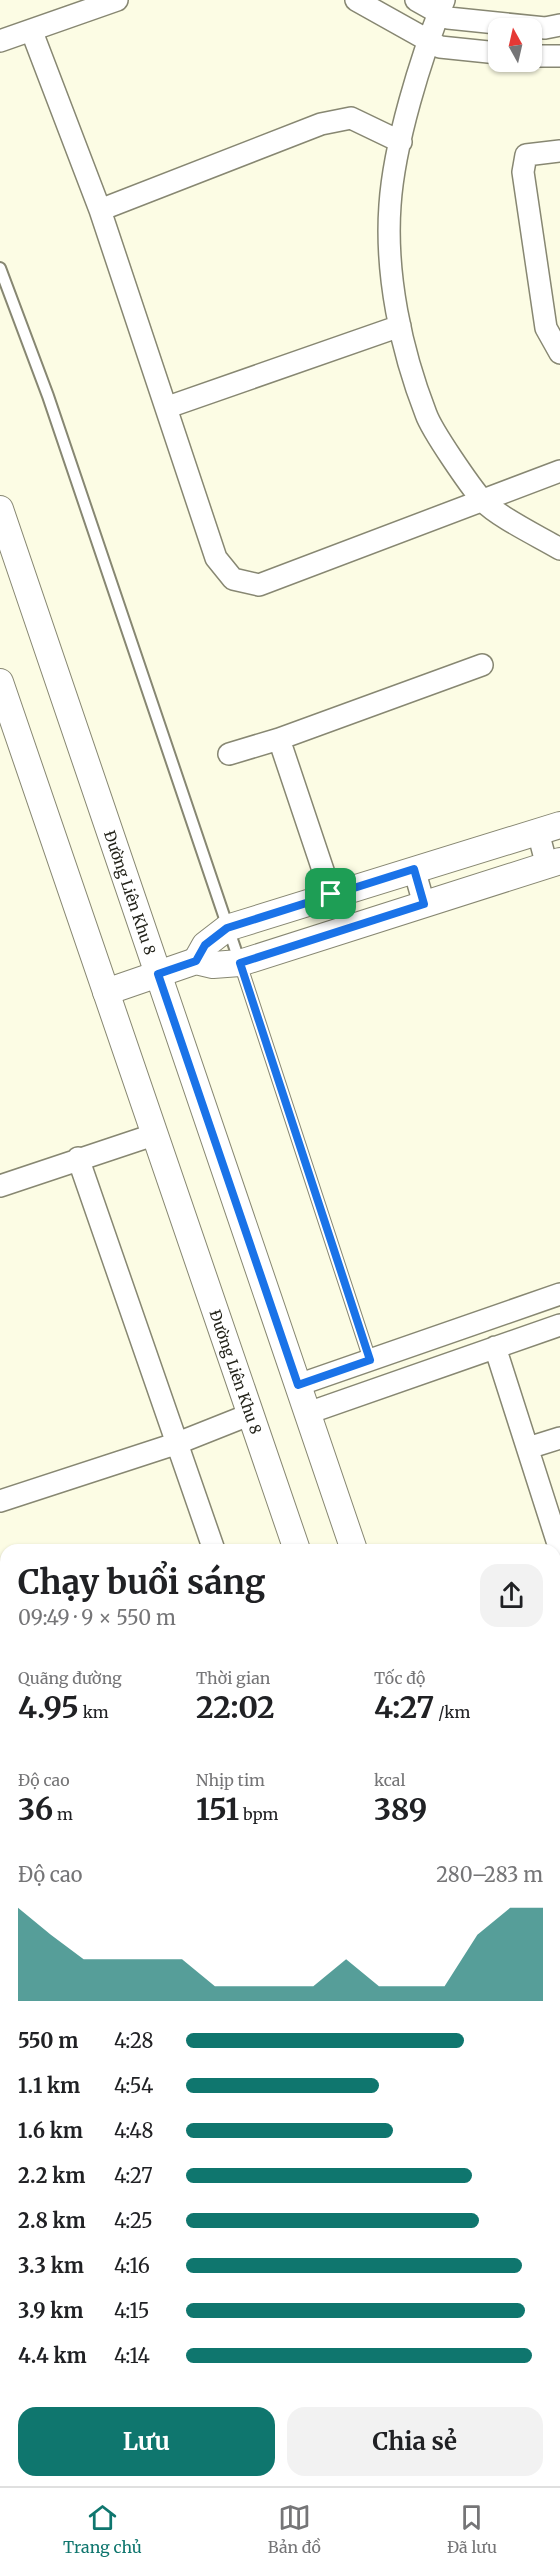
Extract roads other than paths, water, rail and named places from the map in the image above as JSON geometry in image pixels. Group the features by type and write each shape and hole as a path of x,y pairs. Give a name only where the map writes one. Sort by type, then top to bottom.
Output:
{"street":[{"path":"0,41 32,32 117,0"},
{"path":"356,0 440,47 488,52"},
{"path":"416,0 442,6"},
{"path":"442,6 428,40 401,142 390,205 391,269 400,326 426,416 484,502 560,549"},
{"path":"442,6 448,18 545,28 560,25"},
{"path":"32,32 100,210 168,407 216,558 232,579 259,585 484,502 560,471"},
{"path":"542,56 560,56"},
{"path":"100,210 321,124 351,118 401,142"},
{"path":"560,151 526,155 523,172 546,328 560,353"},
{"path":"168,407 400,326"},
{"name":"Đường Liên Khu 8","path":"0,509 352,1544"},
{"path":"229,753 279,739 482,665"},
{"name":"Đường Liên Khu 8","path":"0,682 153,1135 295,1544"},
{"path":"279,739 331,894"},
{"path":"106,992 196,961 213,964 240,963 553,863 549,828 227,928 205,945 196,961"},
{"path":"414,869 424,904"},
{"path":"0,1186 78,1158 153,1135"},
{"path":"78,1158 212,1544"},
{"path":"298,1385 558,1301"},
{"path":"308,1413 560,1325"},
{"path":"495,1347 558,1544"},
{"path":"0,1501 178,1443 251,1414"},
{"path":"528,1448 560,1438"}],"lane":[{"path":"0,268 48,396 240,963 370,1360"}]}
